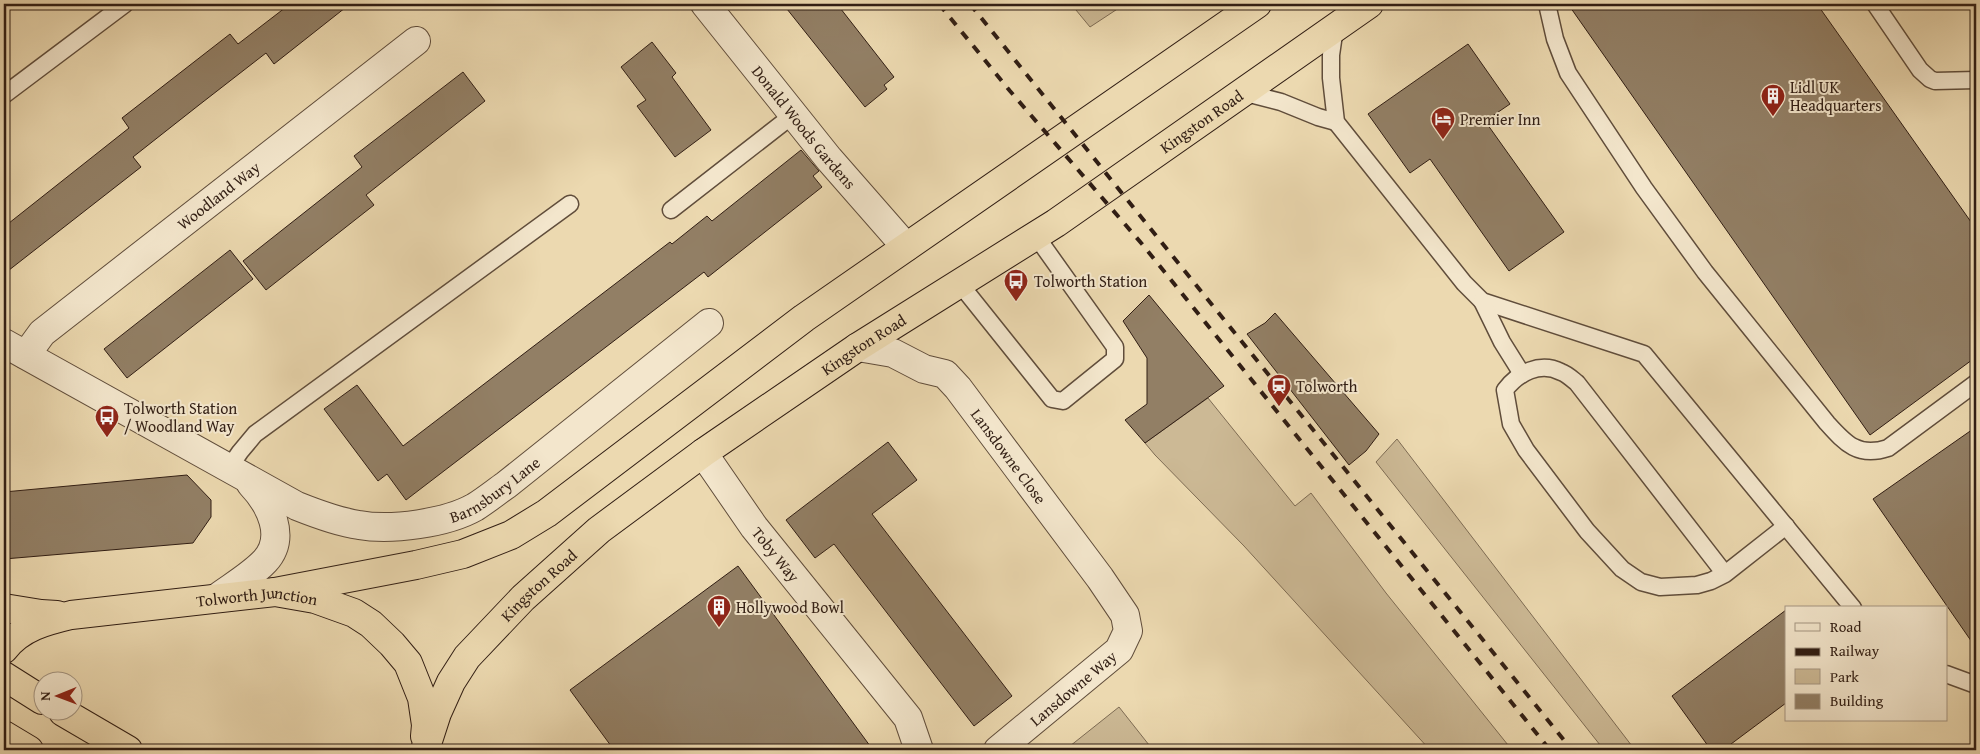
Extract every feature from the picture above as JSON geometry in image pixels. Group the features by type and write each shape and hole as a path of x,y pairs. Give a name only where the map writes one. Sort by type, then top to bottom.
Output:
{"highway":[{"path":"275,592 435,561 463,554 511,535 547,513 804,318 1257,4"},
{"name":"Kingston Road","path":"425,750 437,713 451,682 467,658 523,598 599,530 704,453 858,347 1036,236 1369,4"},
{"name":"Tolworth Junction","path":"5,648 20,632 44,622 71,615 275,592 315,599 354,613 371,624 408,663 422,698 426,725 425,750"},
{"path":"4,608 40,614 71,615"},
{"path":"4,676 32,694"},
{"path":"80,722 128,750"},
{"path":"4,735 29,750"}],"street":[{"name":"Donald Woods Gardens","path":"705,4 848,182 906,247"},
{"name":"Woodland Way","path":"15,349 42,333 416,41"},
{"name":"Barnsbury Lane","path":"15,349 297,506 360,526 420,524 447,519 474,507 506,484 709,323"},
{"name":"Lansdowne Close","path":"858,347 893,353 924,369 945,374 958,388 1100,578 1125,615"},
{"name":"Toby Way","path":"704,453 754,527 908,718 919,750"},
{"name":"Barnsbury Lane","path":"218,597 265,561 272,550 275,538 275,525 270,507 236,472"},
{"name":"Lansdowne Way","path":"998,750 1119,650 1128,631 1125,615"}],"lane":[{"path":"4,95 125,4"},
{"path":"1546,4 1555,39 1568,74 1644,188 1705,272 1827,424 1842,440 1860,450 1870,451 1888,448 1976,383"},
{"path":"1875,4 1920,70 1930,79 1935,81 1976,80"},
{"path":"1335,27 1331,55 1331,78 1336,122 1464,283 1482,301 1502,342 1522,374"},
{"path":"1242,92 1281,102 1336,122"},
{"path":"672,210 793,115"},
{"path":"236,472 240,452 255,434 570,204"},
{"path":"960,284 1052,399 1063,401 1116,359 1115,347 1036,236"},
{"path":"1482,301 1644,354 1852,606"},
{"path":"1725,574 1577,383 1560,371 1534,368 1510,383 1505,390 1511,424 1526,450 1587,531 1622,569 1641,582 1660,587 1697,585 1710,581 1725,574 1786,526"},
{"path":"1948,675 1976,685"}],"green space":[{"path":"1071,4 1125,4 1090,27"},
{"path":"1208,398 1295,506 1311,493 1386,593 1512,750 1430,750 1244,546 1145,443"},
{"path":"1397,439 1635,750 1604,750 1376,462"},
{"path":"1119,707 1153,750 1065,750"}],"building":[{"path":"290,4 350,4 274,64 266,53 199,105 133,157 141,167 4,274 4,227 129,128 122,118 230,34 238,44"},
{"path":"783,4 837,4 894,77 884,85 887,89 865,107"},
{"name":"Lidl UK Headquarters","path":"1568,4 1817,4 1976,229 1976,357 1870,435"},
{"path":"652,42 676,73 672,77 711,130 675,157 637,106 646,100 621,67"},
{"name":"Premier Inn","path":"1468,44 1510,104 1485,121 1564,232 1509,271 1430,159 1410,173 1368,114"},
{"path":"463,72 485,101 366,195 374,205 266,290 243,261 362,167 354,156"},
{"path":"801,150 819,171 813,176 822,187 708,277 704,272 406,500 387,474 378,481 324,409 357,385 403,446 670,242 672,244 707,216 712,221"},
{"path":"230,250 253,279 127,378 104,349"},
{"path":"1149,295 1224,386 1145,443 1125,420 1147,404 1147,358 1123,321"},
{"path":"1275,313 1379,434 1366,451 1349,465 1247,334 1265,323"},
{"path":"1976,427 1976,648 1948,606 1873,499"},
{"path":"888,442 917,480 872,514 1012,696 974,726 834,544 815,558 786,520"},
{"path":"187,475 211,500 211,517 193,543 4,559 4,492"},
{"name":"Hollywood Bowl","path":"738,566 873,750 614,750 570,690"},
{"path":"1785,611 1785,704 1723,750 1711,750 1672,696"}],"railway":[{"path":"939,4 1010,91 1142,244 1550,750"},
{"path":"970,4 1572,750"}],"place":[{"name":"Lidl UK Headquarters","path":"1773,117"},
{"name":"Premier Inn","path":"1443,140"},
{"name":"Tolworth Station","path":"1016,302"},
{"name":"Tolworth","path":"1279,407"},
{"name":"Tolworth Station / Woodland Way","path":"107,438"},
{"name":"Hollywood Bowl","path":"719,628"}]}
